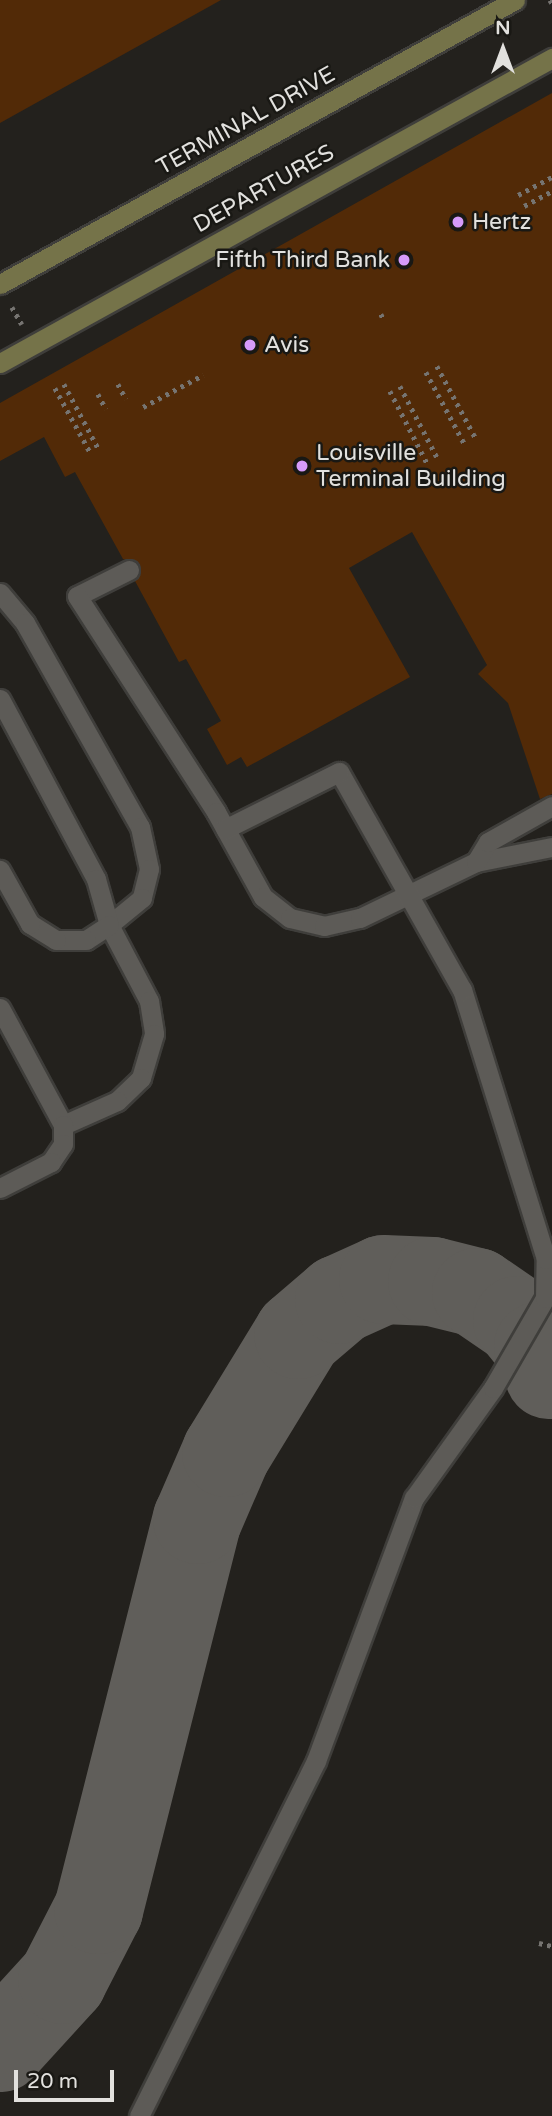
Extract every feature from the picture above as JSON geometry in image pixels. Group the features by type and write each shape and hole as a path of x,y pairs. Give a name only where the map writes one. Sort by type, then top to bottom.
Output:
{"main road":[{"name":"TERMINAL DRIVE","path":"0,284 515,0"},
{"name":"DEPARTURES","path":"0,363 552,58"}],"lane":[{"path":"129,570 77,596 225,829 263,897 290,918 336,923 411,893 476,862 552,846"},
{"path":"0,870 30,924 56,940 86,940 142,898 149,869 140,827 25,623 1,595"},
{"path":"0,699 96,879 109,925 149,1002 154,1034 141,1078 117,1101 63,1125"},
{"path":"139,2116 316,1761 414,1498 546,1313 546,1259 462,990 411,893 339,772 225,829"},
{"path":"476,862 488,842 552,806"},
{"path":"0,1008 63,1125 63,1144 51,1161 0,1188"}],"path":[{"path":"518,195 552,177"},
{"path":"524,206 552,191"},
{"path":"381,313 384,320"},
{"path":"437,366 475,437"},
{"path":"426,372 464,443"},
{"path":"143,407 203,375"},
{"path":"64,384 98,448"},
{"path":"118,384 126,398"},
{"path":"400,386 438,457"},
{"path":"55,388 90,452"},
{"path":"390,391 427,463"},
{"path":"98,394 106,409"},
{"path":"539,1943 552,1946"}],"building":[{"path":"0,0 221,0 0,123"},
{"name":"Louisville Terminal Building","path":"552,93 552,794 540,799 508,703 478,674 487,665 412,532 349,568 410,677 247,767 241,757 227,765 207,729 221,721 186,659 179,662 135,581 140,564 123,559 75,472 65,477 44,437 0,461 0,403"}],"taxiway":[{"path":"0,2047 62,1979 98,1909 197,1519 226,1452 298,1334 339,1299 383,1279 432,1281 476,1292 517,1320 538,1346 549,1374"}],"place":[{"name":"Hertz","path":"458,222"},
{"name":"Fifth Third Bank","path":"404,260"},
{"name":"Avis","path":"250,345"},
{"name":"Louisville Terminal Building","path":"302,466"}]}
